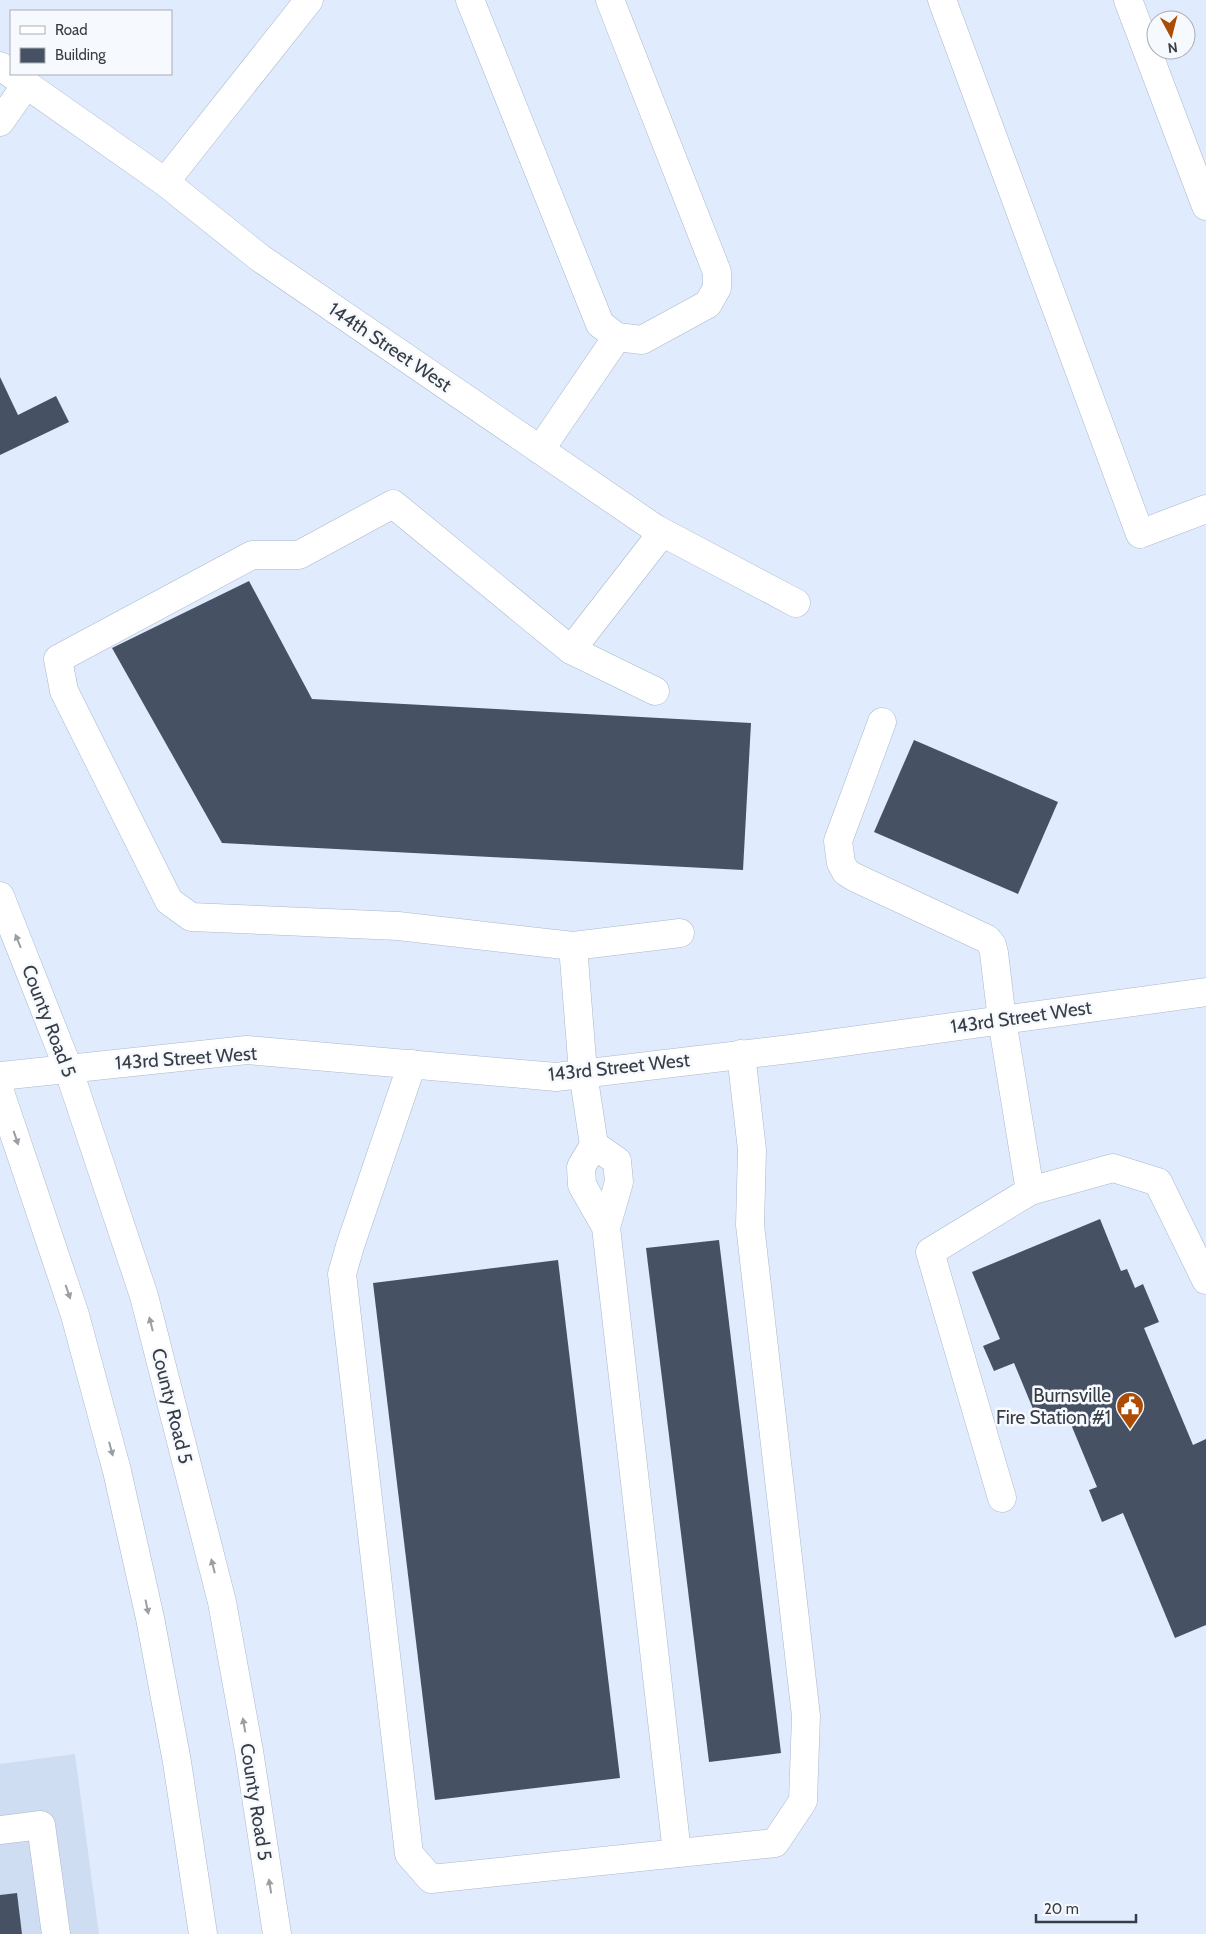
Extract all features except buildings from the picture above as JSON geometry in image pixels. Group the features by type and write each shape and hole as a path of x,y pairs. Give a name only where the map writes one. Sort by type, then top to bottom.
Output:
{"street":[{"path":"165,182 309,0"},
{"path":"470,0 600,324 617,337 642,340 708,304 717,288 717,272 610,0"},
{"path":"942,0 1140,534 1206,509"},
{"path":"1128,0 1206,206"},
{"name":"144th Street West","path":"12,75 165,182 260,258 662,533 796,603"},
{"path":"0,122 26,85"},
{"path":"540,450 617,337"},
{"path":"655,691 570,650 393,504 299,555 252,555 58,659 64,691 169,902 191,917 398,926 573,946 680,933"},
{"path":"570,650 662,533"},
{"path":"882,722 838,841 841,863 846,872 854,877 987,939 992,945 1002,1020 1030,1191"},
{"name":"County Road 5","path":"0,896 68,1068 144,1296 222,1602 249,1751 277,1934"},
{"path":"573,946 583,1073 594,1145 580,1166 582,1185 606,1227"},
{"name":"143rd Street West","path":"0,1076 247,1050 556,1077 1206,992"},
{"path":"412,1064 342,1274 409,1854 431,1879 775,1843 803,1801 806,1716 750,1225 752,1150 741,1054"},
{"path":"0,1092 75,1315 118,1471 150,1618 178,1762 203,1934"},
{"path":"594,1145 616,1161 619,1182 606,1227 677,1853"},
{"path":"1002,1498 930,1252 1030,1191 1113,1168 1158,1182 1206,1280"},
{"path":"0,1830 41,1825 56,1934"}],"shaded area":[{"path":"75,1754 99,1934 0,1934 0,1764"}],"place":[{"name":"Burnsville Fire Station #1","path":"1130,1430"}]}
